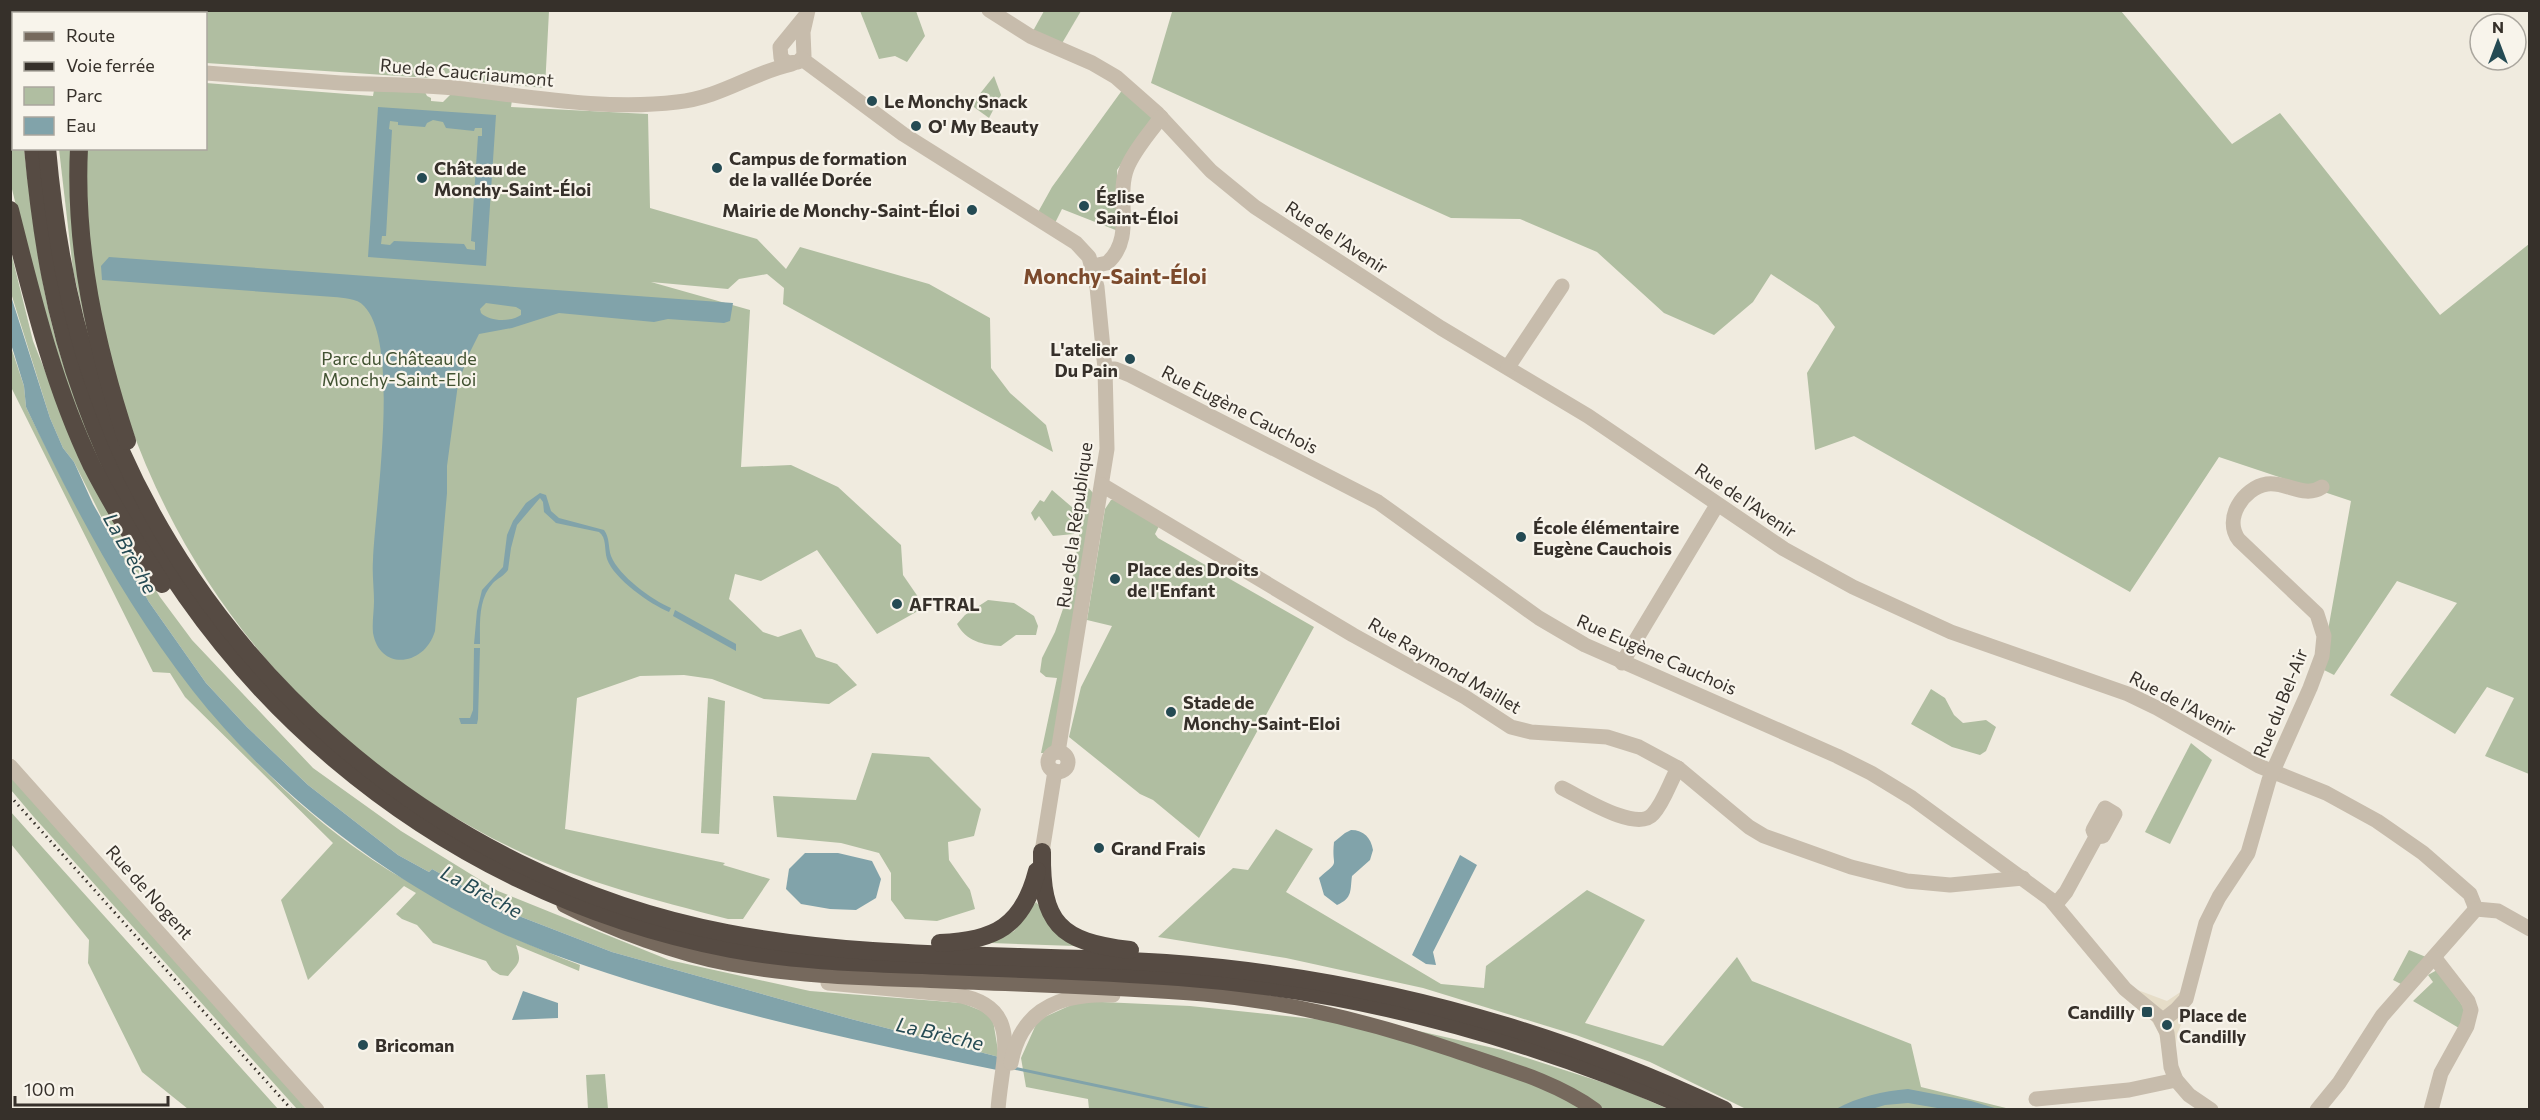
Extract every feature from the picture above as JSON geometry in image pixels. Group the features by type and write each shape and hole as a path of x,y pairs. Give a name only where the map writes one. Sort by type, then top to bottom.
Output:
{"highway":[{"path":"33,150 43,237 55,304 80,389 105,453 139,521 176,583 223,647 290,720"},
{"path":"47,150 62,266 87,364 115,440 166,540 223,622 280,689 322,731 353,757 431,814 512,860 605,900 665,919 763,939 866,950 1166,963 1261,972 1337,984"},
{"path":"79,150 82,245 96,333 107,379 128,444 166,540"},
{"path":"10,210 51,365 83,447 113,506 163,586 245,684 395,808 461,850 527,883 629,923 680,938 747,951 846,962 1180,977 1259,985 1336,997 1433,1018 1528,1045 1612,1075 1694,1110"},
{"path":"763,939 937,943 979,939 1000,929 1023,909 1032,890 1042,852"},
{"path":"1042,852 1043,889 1049,911 1062,928 1083,941 1112,948 1214,960 1457,1011 1545,1037 1636,1071 1724,1110"}],"main road":[{"path":"527,883 587,916 668,947 720,962 774,971 831,976 1102,988 1236,998 1327,1013 1386,1028 1550,1085 1595,1110"}],"street":[{"name":"Rue de l'Avenir","path":"989,10 1035,39 1104,69 1126,84 1161,117 1211,171 1249,203 1441,328 1598,422 1717,505 1813,566 1962,637 2128,694 2253,763 2326,793 2394,833 2463,886 2470,894 2476,909"},
{"path":"724,91 771,60 808,13"},
{"path":"724,91 799,56 808,13"},
{"path":"782,46 796,40 799,56"},
{"path":"782,46 784,61 799,56"},
{"name":"Rue de la République","path":"799,56 903,134 1076,243 1087,254 1093,266 1098,292 1105,369 1107,449 1058,752 1066,756 1068,765 1064,770 1055,771 1042,852"},
{"name":"Rue de Caucriaumont","path":"207,73 342,83 425,86 610,104 676,102 724,91"},
{"path":"1098,292 1124,230 1126,171 1161,117"},
{"path":"1093,266 1103,265 1112,259"},
{"path":"1508,368 1562,286"},
{"name":"Rue Eugène Cauchois","path":"1105,369 1114,369 1130,375 1241,434 1368,496 1547,623 1595,651 1672,682 1871,772 1912,798 2056,904 2132,995 2150,1008 2162,1021"},
{"name":"Rue du Bel-Air","path":"2162,1021 2180,1006 2188,993 2204,930 2219,897 2248,853 2272,771 2319,664 2324,643 2324,630 2317,614 2239,540 2231,523 2240,503 2251,492 2262,486 2278,484 2307,492 2322,487"},
{"name":"Rue Raymond Maillet","path":"1102,485 1353,635 1465,697 1511,727 1531,732 1621,740 1639,747 1678,768 1758,833 1851,867 1897,879 1933,884 1994,882 2023,878"},
{"path":"1622,663 1717,505"},
{"name":"Rue de Nogent","path":"10,765 316,1110"},
{"path":"1562,788 1624,818 1641,821 1653,815 1678,768"},
{"path":"2056,904 2066,892 2096,837"},
{"path":"2317,1110 2339,1083 2378,1021 2476,909 2498,911 2529,929"},
{"path":"2431,1110 2443,1066 2467,1026 2470,1010 2465,996 2434,957"},
{"path":"774,971 819,981 956,995 981,1001 994,1010 1001,1021 1008,1054 999,1110"},
{"path":"1008,1054 1031,1021 1049,1006 1068,998 1096,995 1236,998"},
{"path":"2162,1021 2167,1033 2176,1080 2189,1095 2211,1110"},
{"path":"2036,1099 2129,1090 2176,1080"}],"green space":[{"path":"549,11 545,88 448,79 444,70 436,70 429,78 207,63 207,12 99,12"},
{"path":"860,11 916,11 925,36 907,62 895,56 879,59"},
{"path":"1044,11 1081,11 1061,45 1033,31"},
{"path":"1167,11 2121,11 2232,144 2280,113 2440,315 2529,244 2529,774 2485,756 2514,698 2487,687 2455,734 2390,695 2457,603 2397,581 2334,675 2324,670 2327,636 2351,501 2219,457 2130,592 1854,436 1815,450 1807,373 1835,327 1818,305 1771,274 1753,302 1714,335 1664,313 1597,252 1520,219 1451,218 1151,83 1172,12"},
{"path":"10,51 12,51 12,150 24,150 43,284 53,329 72,389 112,487 101,472 45,325 11,185"},
{"path":"994,76 1001,95 989,118 971,105"},
{"name":"Parc du Château de Monchy-Saint-Eloi","path":"207,83 373,96 374,90 425,92 431,101 443,102 451,94 512,100 511,107 648,114 650,208 757,239 786,269 800,247 929,284 990,318 991,368 1010,393 1046,425 1053,452 783,304 784,288 767,274 739,279 728,289 651,282 750,310 741,467 791,465 838,487 901,545 903,575 925,607 877,634 817,550 761,581 735,574 729,599 763,632 778,637 801,629 816,657 837,664 857,685 829,704 764,699 712,679 684,675 640,676 577,698 565,829 725,863 723,865 770,879 743,919 728,919 673,905 540,861 436,806 365,755 301,697 244,632 195,561 155,485 123,403 101,318 93,276 86,212 86,150 207,150"},
{"path":"1123,89 1152,116 1152,119 1117,170 1118,231 1062,209 1054,225 1037,214 1052,187"},
{"path":"59,150 74,150 96,371 73,270"},
{"path":"10,248 33,341 55,396 120,534 160,597 192,640 313,768 401,831 498,891 669,960 810,991 962,1003 982,1011 993,1020 999,1057 851,1019 612,952 511,913 432,869 429,872 398,855 308,785 247,727 206,683 149,602 121,556 74,462 63,448 50,418 11,293"},
{"path":"10,344 24,386 26,407 92,534 128,595 168,654 211,711 258,764 310,812 379,864 468,916 580,965 579,971 516,945 519,955 517,965 508,976 500,975 492,970 486,961 433,943 417,925 396,914 416,893 404,886 308,980 281,900 333,843 185,697 170,673 153,672 11,387"},
{"path":"1087,486 1093,493 1054,749 1048,753 1041,753 1057,678 1046,677 1040,672 1042,658 1055,632 1065,603 1069,600"},
{"path":"1052,490 1073,508 1079,519 1074,534 1053,536 1039,516 1035,521 1031,513 1040,500 1044,502"},
{"name":"Stade de Monchy-Saint-Eloi","path":"1111,500 1115,500 1159,526 1155,534 1158,538 1314,627 1199,838 1069,737 1081,687 1112,626 1087,620 1105,509"},
{"path":"988,600 1014,603 1034,616 1038,626 1036,635 1016,635 1001,646 988,645 970,638 957,624 965,615"},
{"path":"1931,689 1945,698 1954,715 1963,723 1986,720 1996,727 1986,751 1980,755 1952,747 1911,724"},
{"path":"708,697 725,701 719,834 701,833"},
{"path":"2191,743 2212,760 2170,844 2145,832"},
{"path":"872,753 929,757 981,809 974,836 948,842 949,860 970,890 975,909 937,921 905,919 891,900 891,873 879,853 841,843 777,837 773,796 856,800"},
{"path":"10,775 311,1109 297,1109 33,816 11,790"},
{"path":"10,811 278,1109 188,1109 142,1072 88,963 89,940 11,844"},
{"path":"1276,829 1313,849 1286,892 1441,984 1484,988 1486,966 1587,890 1645,920 1585,1023 1663,1046 1737,957 1752,981 1911,1044 1921,1087 2010,1109 1746,1109 1650,1062 1576,1035 1423,988 1286,958 1158,937 1233,868 1248,870"},
{"path":"1036,902 1075,946 991,943 1014,931"},
{"path":"2409,950 2426,957 2403,985 2393,980"},
{"path":"2437,970 2467,1012 2459,1028 2413,1001 2433,982 2428,975"},
{"path":"1080,1001 1190,1006 1410,1029 1502,1050 1620,1088 1668,1109 1089,1109 1088,1099 1026,1087 1021,1058 1038,1020"},
{"path":"605,1074 608,1109 588,1109 586,1075"}],"shaded area":[{"name":"Place de Candilly","path":"2135,989 2167,1001 2182,991 2194,995 2177,1034 2175,1052 2163,1054 2159,1033 2149,1016 2129,1002"}],"water":[{"path":"378,107 496,115 486,266 368,257","holes":["433,120 443,122 446,128 474,131 475,128 482,128 482,136 478,136 471,241 475,242 475,250 467,249 464,244 394,241 390,245 381,244 382,236 386,236 392,130 389,129 390,121 398,122 398,125 425,127"]},
{"path":"109,257 733,303 730,321 724,323 668,319 654,322 559,313 512,328 479,334 458,384 447,466 447,493 435,631 430,643 422,652 403,660 393,659 384,654 377,646 373,633 373,565 381,466 384,389 381,354 375,326 364,306 354,300 342,298 102,280 101,266","holes":["486,303 516,307 521,310 521,315 506,320 485,316 480,309"]},
{"path":"10,293 50,418 63,448 74,462 93,504 149,602 206,683 247,727 308,785 398,855 429,872 432,869 511,913 612,952 851,1019 999,1057 997,1070 873,1044 710,1004 647,986 562,957 499,932 456,910 372,859 332,829 258,764 224,728 168,658 123,589 62,481 26,407 24,386 11,344"},
{"path":"540,493 546,495 551,511 559,518 604,530 615,564 628,579 671,608 669,612 643,597 617,575 607,559 602,534 556,523 544,512 540,498 517,525 508,570 488,589 482,604 480,644 474,644 477,611 482,590 503,567 507,535 513,521 526,503"},
{"path":"675,610 736,644 736,651 673,616"},
{"path":"474,648 480,648 478,719 477,724 461,724 459,718 470,718 473,710"},
{"path":"1351,830 1360,831 1366,836 1373,850 1370,860 1352,876 1348,896 1337,905 1324,895 1319,878 1334,863 1334,842"},
{"path":"805,853 838,853 872,861 881,879 876,898 856,910 830,909 801,904 786,889 789,869"},
{"path":"1460,855 1477,865 1433,952 1436,965 1426,964 1412,955"},
{"path":"523,991 558,1003 558,1018 512,1020"},
{"path":"1908,1089 1971,1101 1998,1109 1943,1109 1908,1103 1885,1105 1872,1109 1836,1109 1871,1095"}],"waterway":[{"name":"La Brèche","path":"1014,1068 1212,1110"}],"railway":[{"path":"10,796 292,1110"}],"place":[{"name":"Le Monchy Snack","path":"872,101"},
{"name":"O' My Beauty","path":"916,126"},
{"name":"Campus de formation de la vallée Dorée","path":"717,168"},
{"name":"Château de Monchy-Saint-Éloi","path":"422,178"},
{"name":"Église Saint-Éloi","path":"1084,206"},
{"name":"Mairie de Monchy-Saint-Éloi","path":"972,210"},
{"name":"L'atelier Du Pain","path":"1130,359"},
{"name":"École élémentaire Eugène Cauchois","path":"1521,537"},
{"name":"Place des Droits de l'Enfant","path":"1115,579"},
{"name":"AFTRAL","path":"897,604"},
{"name":"Stade de Monchy-Saint-Eloi","path":"1171,712"},
{"name":"Grand Frais","path":"1099,848"},
{"name":"Candilly","path":"2147,1012"},
{"name":"Place de Candilly","path":"2167,1025"},
{"name":"Bricoman","path":"363,1045"}],"district":[{"name":"Monchy-Saint-Éloi","path":"1115,275"}]}
